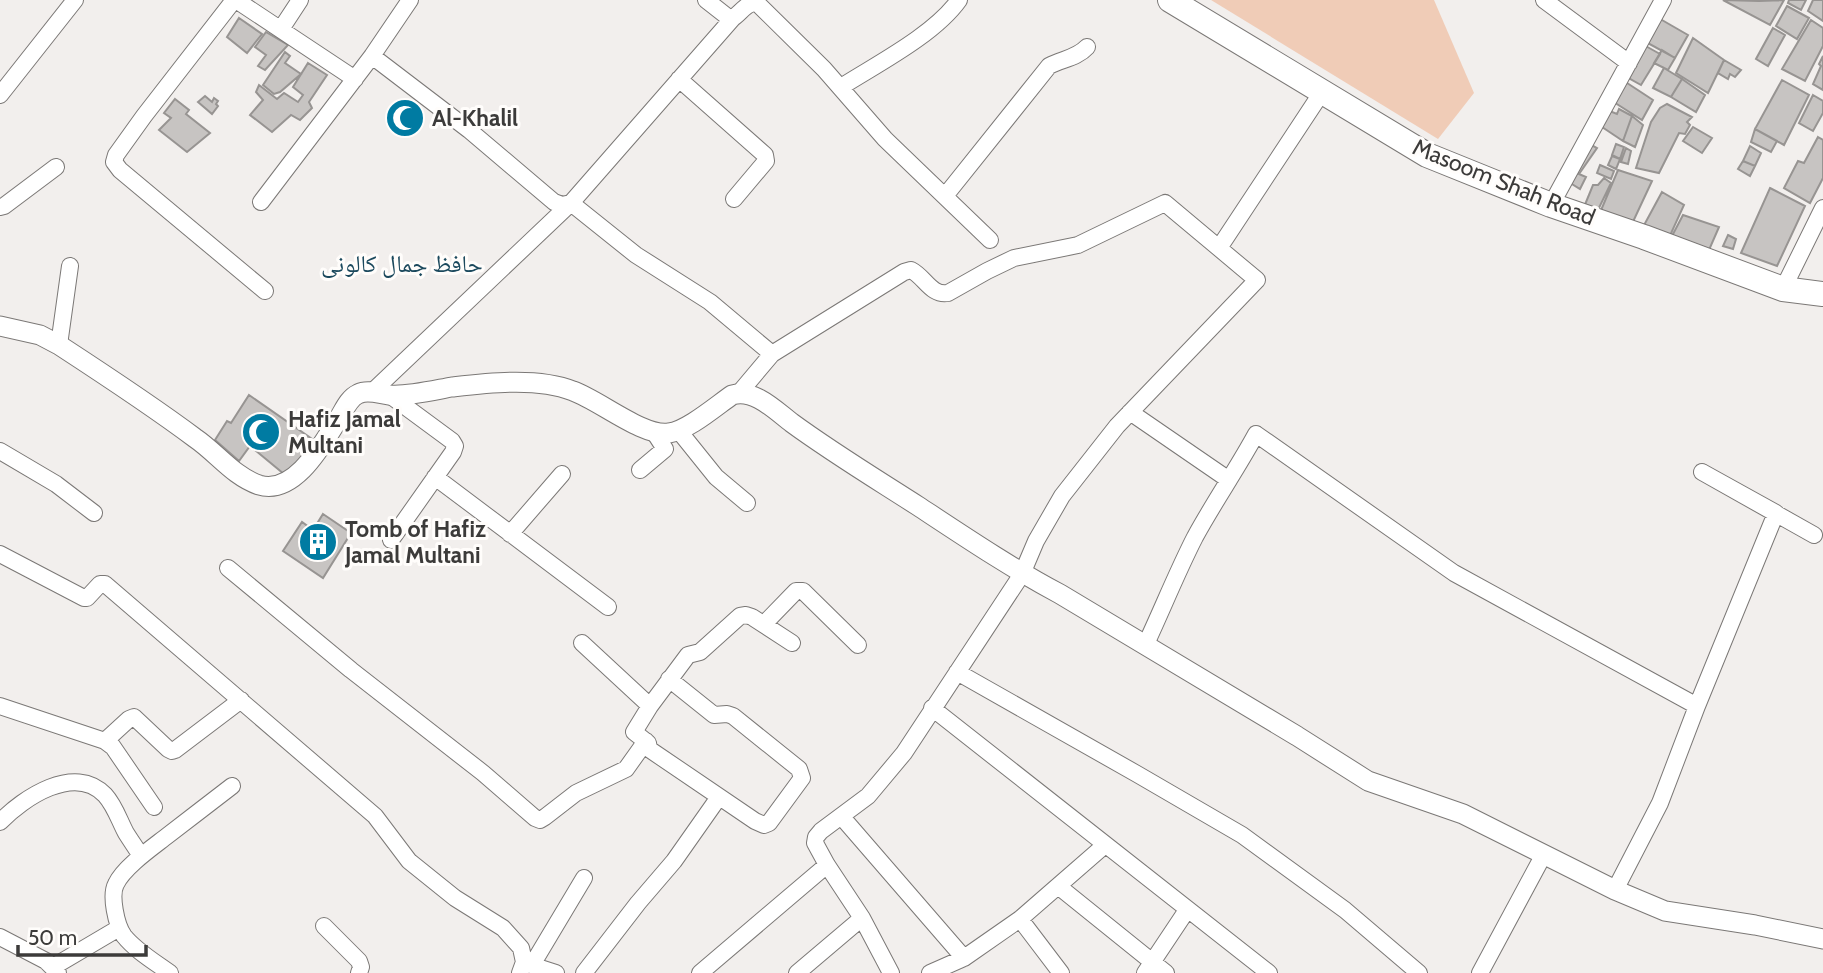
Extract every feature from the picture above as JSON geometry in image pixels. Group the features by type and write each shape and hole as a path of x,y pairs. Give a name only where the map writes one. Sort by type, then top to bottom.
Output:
{"main road":[{"name":"Masoom Shah Road","path":"1170,0 1427,155 1551,205 1783,289 1823,294"}],"street":[{"path":"0,95 75,0"},
{"path":"265,291 120,170 114,162 116,155 235,0 355,79"},
{"path":"281,29 300,0"},
{"path":"261,202 372,56 410,0"},
{"path":"706,0 729,18 733,18"},
{"path":"841,87 922,36 950,12 958,0"},
{"path":"1544,0 1629,63"},
{"path":"1551,205 1663,0"},
{"path":"382,394 571,203 733,18 750,3 758,4 841,87 886,139 990,240"},
{"path":"945,196 1049,66 1075,57 1087,47"},
{"path":"372,56 469,130 554,202 562,205 571,203"},
{"path":"679,79 767,158 734,199"},
{"path":"1219,248 1322,92"},
{"path":"0,207 56,167"},
{"path":"571,203 636,255 710,302 772,354"},
{"path":"0,326 40,335 60,345 198,440 240,475 260,485 275,487 289,482 304,467 352,397 361,392 382,394 497,382 542,384 573,390 654,432 666,434 679,431 740,392 772,354 904,272 911,270 919,274 933,290 942,295 1014,258 1078,245 1165,203 1257,280 1130,412 1062,496 1036,541 1022,574 904,753 868,796 816,837 815,843 827,865 862,918 891,973"},
{"path":"1783,289 1823,208"},
{"path":"60,345 70,266"},
{"path":"740,392 761,400 817,441 1022,574 1060,594 1368,781 1463,814 1615,890 1665,911 1823,939"},
{"path":"382,394 452,441 455,446 391,540"},
{"path":"1130,412 1229,480"},
{"path":"679,431 716,477 747,503"},
{"path":"640,470 665,449 654,432"},
{"path":"1145,646 1194,540 1256,434 1454,573 1697,706"},
{"path":"0,451 55,484 94,513"},
{"path":"1615,890 1660,803 1697,706 1770,526 1776,513 1702,472 1758,503 1769,510 1780,516 1814,535"},
{"path":"510,534 562,474"},
{"path":"435,477 608,607"},
{"path":"0,554 85,598 100,584 105,584 375,816 409,861 455,898 503,928 521,948 525,967"},
{"path":"228,568 535,818 540,820 576,793 626,769 646,741"},
{"path":"764,624 800,590 858,645"},
{"path":"669,679 714,715 733,716 802,773 796,787 769,823 764,825 649,749 646,741 634,732 650,706 669,679 688,655 700,652 740,617 752,617 792,643"},
{"path":"582,643 650,706"},
{"path":"957,672 1242,835 1345,910 1419,973"},
{"path":"105,741 134,717 172,751 241,700"},
{"path":"0,706 105,741 113,747 154,807"},
{"path":"932,708 1269,973"},
{"path":"0,822 33,795 74,781 84,783 102,792 110,802 141,856"},
{"path":"170,973 124,937 119,928 113,892 116,883 141,856 232,786"},
{"path":"584,973 674,861 719,797"},
{"path":"841,816 964,958"},
{"path":"930,973 964,958 1020,919 1104,845"},
{"path":"1480,973 1544,854"},
{"path":"700,973 827,865"},
{"path":"525,967 584,878"},
{"path":"1058,886 1148,968 1166,973"},
{"path":"1148,968 1187,910"},
{"path":"797,973 862,918"},
{"path":"1020,919 1062,973"},
{"path":"324,926 359,961 359,973"},
{"path":"0,937 46,961 56,970 119,928"},
{"path":"525,967 556,973"}],"shaded area":[{"path":"1211,0 1434,0 1474,93 1438,139"}],"building":[{"path":"1723,0 1759,1 1784,0 1770,25"},
{"path":"1789,0 1806,0 1801,10 1788,3"},
{"path":"1813,0 1823,0 1823,21 1808,11"},
{"path":"1787,6 1809,18 1797,39 1776,26"},
{"path":"1655,16 1688,35 1675,58 1644,41"},
{"path":"239,18 262,34 247,53 227,37"},
{"path":"1811,20 1823,28 1823,46 1805,81 1782,69"},
{"path":"1773,28 1785,35 1768,66 1756,59"},
{"path":"266,32 288,45 265,70 258,66 266,55 255,47"},
{"path":"1693,38 1724,60 1708,93 1676,73"},
{"path":"1642,44 1660,54 1641,85 1625,76"},
{"path":"1662,50 1675,58 1668,70 1654,63"},
{"path":"285,52 290,56 285,63 301,74 274,94 263,85"},
{"path":"1823,56 1823,90 1813,84"},
{"path":"1724,60 1741,70 1735,77 1730,74 1728,79 1718,73"},
{"path":"308,63 327,75 309,102 312,108 300,120 291,115 272,132 250,115 263,100 256,92 259,85 277,99 284,93 298,102 303,95 293,87"},
{"path":"1664,68 1682,79 1671,97 1653,88"},
{"path":"1621,79 1653,100 1642,120 1609,99"},
{"path":"1682,79 1705,95 1696,112 1671,97"},
{"path":"1782,80 1809,95 1784,145 1755,129"},
{"path":"1813,95 1823,101 1823,113 1813,131 1799,123"},
{"path":"205,96 212,102 214,98 218,101 212,114 198,102"},
{"path":"175,99 189,110 186,114 210,133 187,152 159,130 171,118 164,113"},
{"path":"1667,104 1692,117 1687,122 1690,125 1685,134 1679,133 1659,173 1636,168 1651,122 1660,108"},
{"path":"1619,109 1632,116 1623,141 1599,125 1607,110 1617,114"},
{"path":"1632,116 1643,125 1635,147 1623,141"},
{"path":"1693,127 1712,138 1702,153 1683,141"},
{"path":"1755,129 1777,141 1771,152 1751,142"},
{"path":"1818,137 1823,140 1823,178 1810,203 1784,188 1798,161 1804,163"},
{"path":"1586,142 1597,148 1579,174 1572,171"},
{"path":"1616,144 1624,147 1620,159 1612,155"},
{"path":"1750,146 1761,153 1755,166 1743,161"},
{"path":"1626,148 1631,151 1628,164 1621,162"},
{"path":"1612,156 1620,159 1616,169 1608,165"},
{"path":"1743,161 1755,166 1750,176 1738,169"},
{"path":"1600,165 1614,171 1611,179 1597,173"},
{"path":"1618,170 1652,181 1631,226 1599,215"},
{"path":"1572,171 1586,177 1580,189 1567,181"},
{"path":"1604,178 1611,183 1597,212 1584,207 1593,185 1598,185"},
{"path":"1770,188 1805,206 1777,266 1741,253"},
{"path":"1662,192 1684,205 1668,240 1643,227"},
{"path":"1683,215 1719,227 1709,250 1672,236"},
{"path":"1728,235 1736,239 1733,249 1723,246"},
{"name":"Hafiz Jamal Multani","path":"249,395 315,441 299,465 284,474 250,446 239,461 215,440 227,421 231,423"},
{"name":"Tomb of Hafiz Jamal Multani","path":"323,514 351,533 323,578 283,551 302,522 313,530"}],"place":[{"name":"Al-Khalil","path":"405,118"},
{"name":"Hafiz Jamal Multani","path":"261,432"},
{"name":"Tomb of Hafiz Jamal Multani","path":"318,542"}],"district":[{"name":"حافظ جمال کالونی","path":"402,263"}]}
